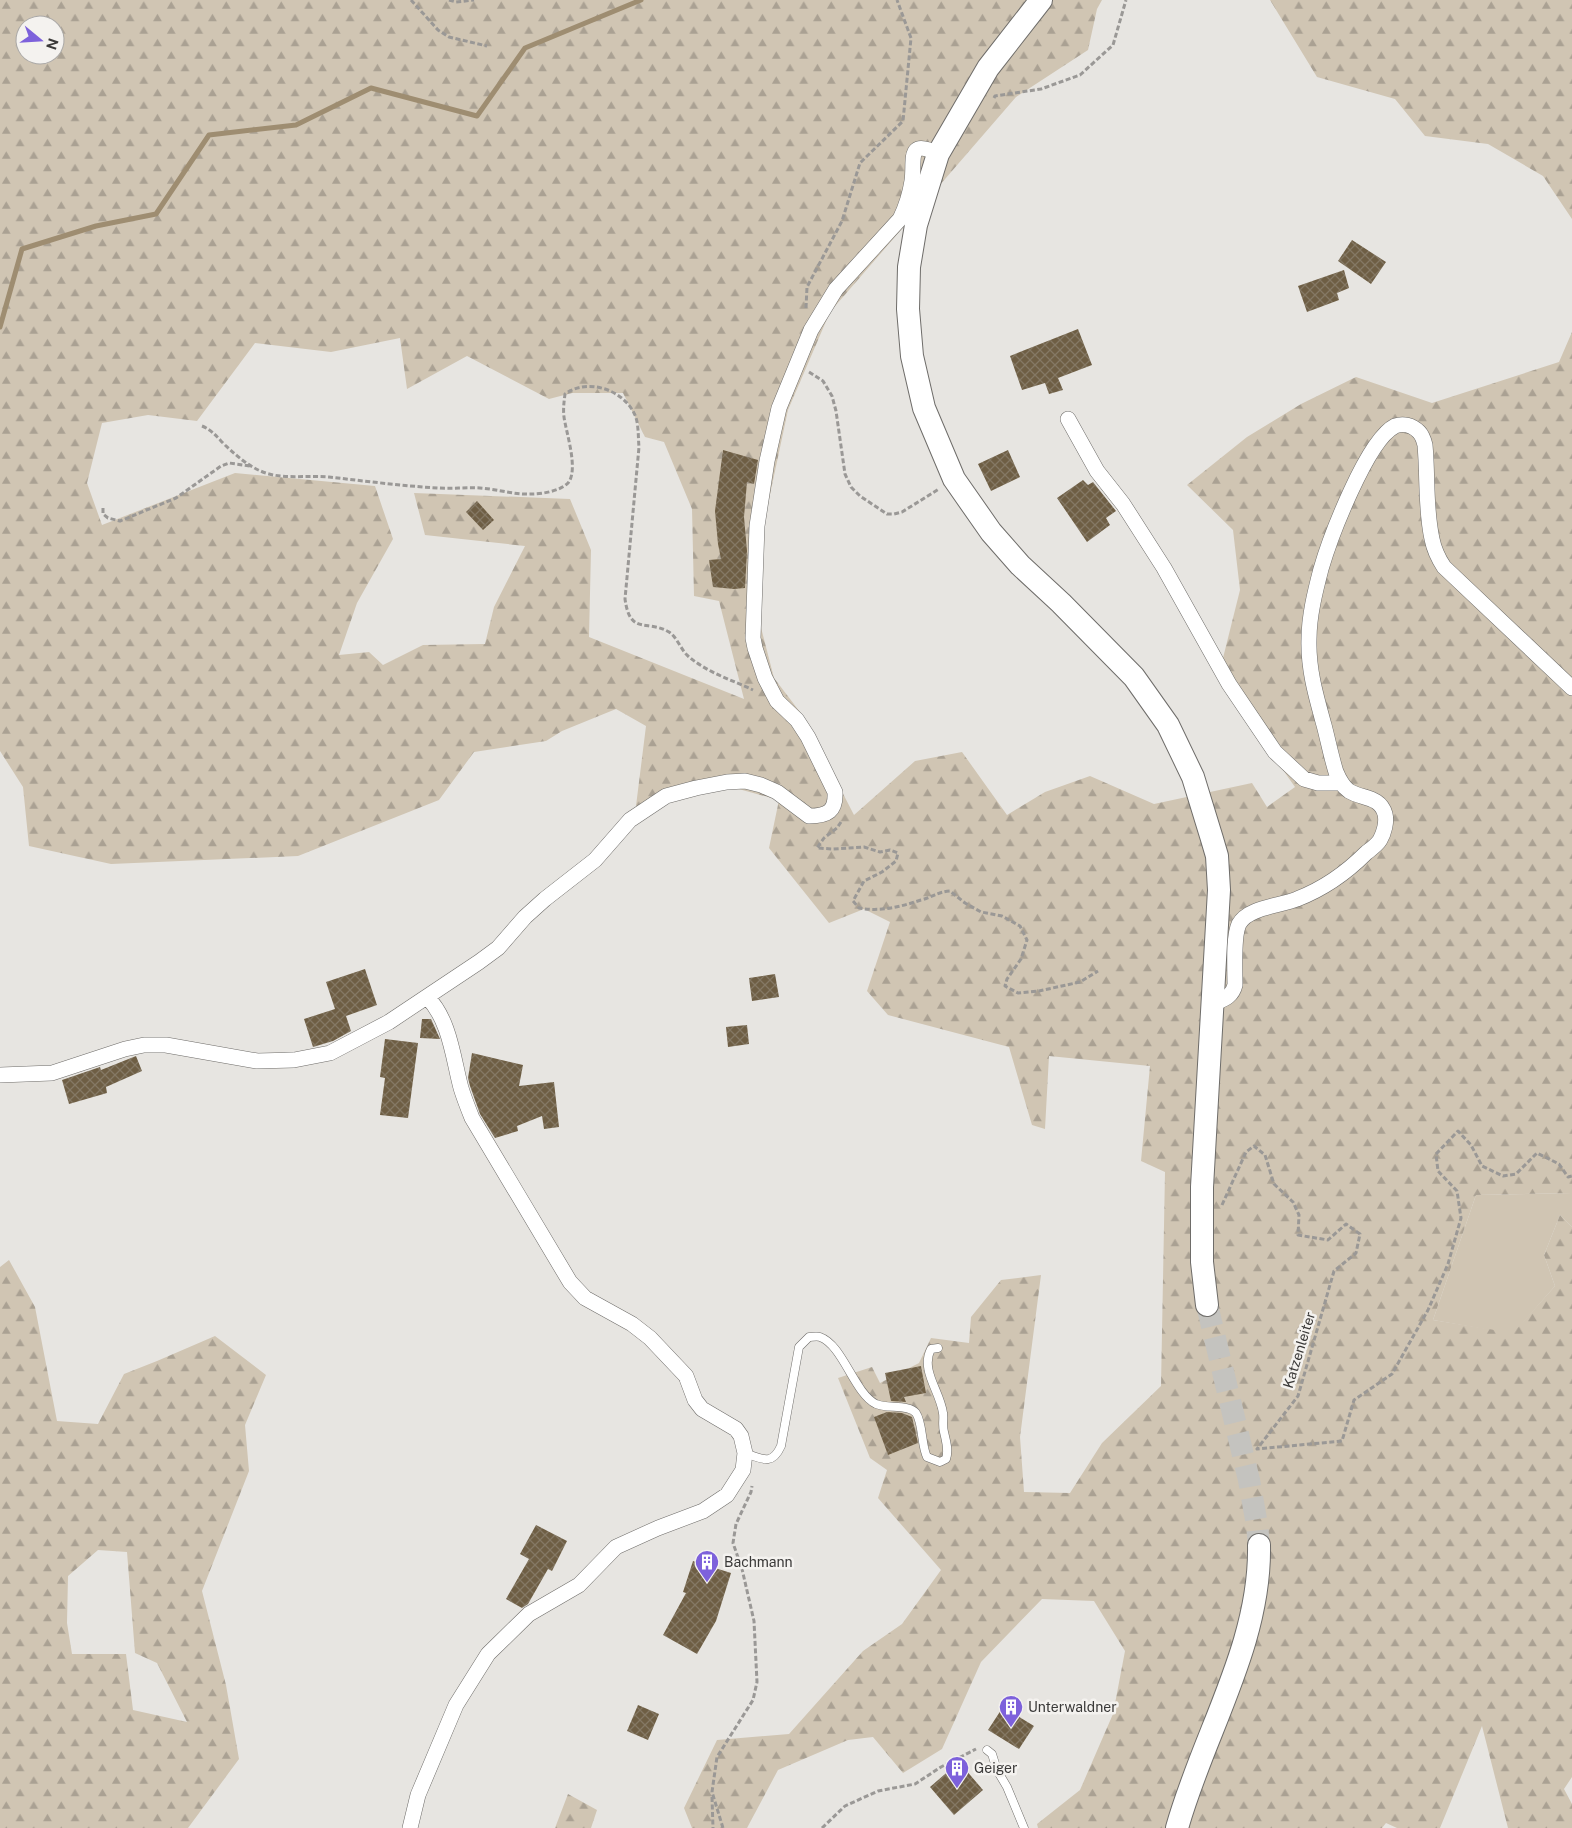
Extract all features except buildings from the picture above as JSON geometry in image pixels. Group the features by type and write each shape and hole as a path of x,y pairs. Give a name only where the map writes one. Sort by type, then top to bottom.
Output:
{"main road":[{"path":"1041,0 988,68 938,154 916,225 909,267 908,309 912,356 924,408 954,479 991,532 1020,565 1061,603 1134,677 1168,725 1193,777 1217,856 1219,912 1202,1187 1202,1262 1207,1305"},
{"path":"1177,1828 1185,1800 1237,1664 1249,1627 1259,1571 1259,1545"}],"street":[{"path":"0,1075 52,1073 125,1049 144,1045 166,1045 257,1061 294,1060 330,1053 389,1022 498,948 545,899 595,860 630,820 666,796 727,782 745,781 777,792 809,816 827,814 836,800 835,792 814,748 797,720 778,701 764,678 753,638 757,526 767,461 779,408 811,330 836,289 900,219 912,181 911,160 915,152 920,148 928,148 938,154"},
{"path":"1068,419 1096,470 1123,504 1173,583 1229,684 1275,752 1304,779 1318,783 1341,783"},
{"path":"1213,1004 1228,997 1233,992 1235,985 1236,932 1239,923 1246,916 1270,906 1296,900 1332,882 1356,863 1380,840 1384,828 1385,816 1382,806 1375,800 1359,796 1348,790 1341,783 1334,765 1311,679 1309,639 1311,619 1322,567 1346,505 1367,460 1378,442 1394,427 1401,425 1413,427 1420,433 1425,443 1426,489 1432,541 1437,556 1444,567 1572,688"},
{"path":"410,1828 418,1795 456,1705 488,1654 529,1614 579,1585 616,1547 703,1511 728,1495 743,1470 745,1453 741,1436 736,1428 702,1409 695,1400 686,1376 650,1338 632,1324 585,1298 570,1282 472,1118 461,1090 450,1043 436,1008 426,997"}],"lane":[{"path":"745,1453 766,1460 774,1458 778,1454 782,1446 799,1347 809,1337 821,1337 833,1346 868,1399 884,1407 914,1411 918,1417 924,1451 927,1457 940,1462 946,1459 948,1453 942,1423 943,1413 928,1368 928,1356 931,1349 938,1348"},
{"path":"987,1750 992,1754 997,1770 1007,1787 1024,1828"}],"path":[{"path":"411,0 438,30 444,34 487,46"},
{"path":"449,0 456,2 474,0"},
{"path":"811,330 805,319 807,287 842,221 860,163 902,122 911,38 897,0"},
{"path":"990,103 996,96 1042,89 1080,75 1113,45 1126,0"},
{"path":"795,366 823,381 832,396 845,474 851,486 860,496 887,514 894,514 902,512 954,479"},
{"path":"202,426 211,430 236,455 251,466 269,474 290,477 326,476 421,487 491,489 521,494 535,494 560,488 568,482 571,472 571,446 563,407 565,394 579,387 611,390 624,399 635,414 638,428 639,447 625,599 626,610 637,624 671,633 687,655 696,662 757,692 767,699 778,701"},
{"path":"103,508 103,514 108,518 120,521 176,498 221,466 229,464 251,466"},
{"path":"832,808 838,809 843,817 837,828 824,838 817,848 864,847 880,852 890,850 898,852 896,861 882,872 864,882 853,901 859,908 874,911 895,908 922,900 938,892 950,891 965,903 981,912 1002,916 1020,926 1027,940 1021,960 1007,979 1005,986 1018,993 1071,985 1098,971"},
{"name":"Katzenleiter","path":"1201,1231 1222,1206 1246,1152 1254,1146 1265,1156 1274,1184 1293,1202 1296,1208 1299,1215 1298,1235 1328,1240 1346,1224 1360,1234 1356,1252 1334,1271 1298,1396 1257,1449 1342,1441 1354,1400 1392,1374 1428,1310 1448,1264 1461,1218 1457,1191 1438,1171 1436,1154 1458,1131 1471,1145 1482,1166 1503,1176 1516,1174 1537,1153 1559,1164 1568,1177 1572,1176"},
{"path":"713,1828 712,1792 717,1757 753,1700 757,1682 754,1621 742,1569 733,1543 736,1524 751,1492 752,1482 750,1474 743,1470"},
{"path":"822,1828 845,1806 878,1791 915,1784 974,1749 987,1750"},
{"path":"712,1792 723,1828"}],"green space":[{"path":"0,0 1102,0 1097,9 1088,50 1016,97 830,312 788,410 765,518 758,616 774,678 803,716 854,815 915,761 962,752 1007,815 1045,792 1090,776 1154,804 1252,783 1267,807 1295,787 1247,719 1219,674 1240,590 1233,530 1187,485 1247,437 1301,404 1356,377 1432,403 1559,362 1572,332 1572,1193 1476,1195 1433,1320 1513,1333 1555,1286 1544,1255 1560,1215 1572,1227 1572,1777 1564,1789 1572,1804 1572,1828 1508,1828 1482,1726 1440,1828 1397,1828 1386,1823 1382,1828 1038,1828 1037,1824 1080,1790 1113,1714 1125,1651 1094,1601 1042,1599 981,1662 942,1749 903,1773 873,1737 848,1740 778,1770 747,1828 692,1828 684,1808 717,1740 789,1734 863,1651 902,1624 941,1570 878,1498 887,1470 870,1458 838,1378 872,1367 880,1383 919,1363 931,1338 969,1343 971,1317 1001,1280 1041,1275 1020,1437 1024,1492 1070,1493 1102,1443 1161,1386 1165,1172 1141,1161 1150,1066 1049,1056 1045,1129 1032,1125 1009,1047 888,1015 867,991 890,922 864,909 829,923 769,848 779,800 735,788 674,797 636,806 646,726 616,709 562,731 546,741 474,752 439,800 298,856 111,864 29,846 23,787 0,751","holes":["400,338 407,389 467,356 549,399 572,393 623,393 645,437 664,442 692,509 694,596 719,601 744,699 589,637 591,550 570,499 414,493 425,535 525,546 494,607 485,644 423,645 383,665 369,652 339,655 357,603 393,539 375,486 235,473 102,525 87,483 102,423 148,415 197,421 255,343 331,352"]},
{"path":"1270,0 1572,0 1572,219 1543,176 1488,144 1425,136 1395,99 1317,77"},
{"path":"1572,1193 1572,1227 1560,1215 1544,1255 1555,1286 1513,1334 1433,1320 1476,1195"},
{"path":"9,1260 35,1307 57,1421 98,1424 124,1374 215,1336 266,1375 245,1425 249,1471 202,1591 226,1685 239,1759 188,1828 0,1828 0,1267","holes":["98,1550 127,1552 135,1653 157,1663 187,1722 133,1710 126,1654 72,1654 67,1623 68,1576"]},
{"path":"568,1794 597,1810 591,1828 555,1828"}],"waterway":[{"path":"0,327 22,249 96,226 156,214 209,135 296,125 371,88 477,116 525,48 641,0"}],"tunnel":[{"path":"1207,1305 1249,1480 1259,1545"}],"place":[{"name":"Bachmann","path":"707,1583"},
{"name":"Unterwaldner","path":"1011,1728"},
{"name":"Geiger","path":"957,1789"}]}
